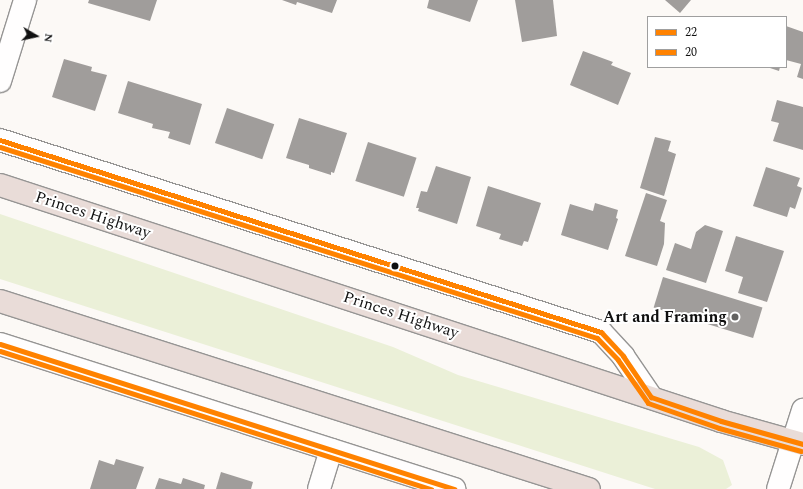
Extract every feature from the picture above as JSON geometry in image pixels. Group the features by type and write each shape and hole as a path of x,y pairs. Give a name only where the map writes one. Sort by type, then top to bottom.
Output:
{"highway":[{"name":"Princes Highway","path":"0,185 721,421 798,443"},
{"path":"0,301 589,489"}],"street":[{"path":"0,81 25,0"},
{"path":"0,140 601,332 623,356 651,397"},
{"path":"0,344 454,489"},
{"path":"778,489 798,443 803,410"},
{"path":"319,489 331,450"}],"green space":[{"path":"0,214 393,347 458,375 699,447 723,460 732,485 726,489 655,489 0,279"}],"building":[{"path":"89,0 157,0 150,21 88,3"},
{"path":"282,0 337,0 332,13 297,2 296,5"},
{"path":"429,0 478,0 470,22 427,8"},
{"path":"515,0 553,0 557,36 522,42"},
{"path":"665,0 691,0 680,13"},
{"path":"787,26 803,32 803,79 797,77 801,64 787,60"},
{"path":"583,51 613,62 611,65 631,73 618,105 570,85"},
{"path":"64,59 92,67 91,71 107,75 95,111 52,97"},
{"path":"770,68 780,68 779,71"},
{"path":"128,81 202,104 190,145 168,138 170,132 152,128 153,124 118,113"},
{"path":"777,100 803,107 803,150 773,141 779,123 771,121"},
{"path":"227,108 274,124 262,159 215,143"},
{"path":"299,118 347,133 334,173 331,172 331,175 309,168 309,165 286,158"},
{"path":"655,137 671,141 668,151 676,154 664,196 640,188"},
{"path":"368,142 417,158 404,197 355,181"},
{"path":"436,166 471,177 457,224 418,211 419,208 416,208 421,191 427,192"},
{"path":"766,167 800,178 797,186 802,188 795,209 790,207 787,217 753,206"},
{"path":"488,186 541,203 528,242 524,241 522,246 499,239 501,234 476,226"},
{"path":"646,193 667,200 660,221 665,223 664,244 657,266 625,256"},
{"path":"595,203 618,210 616,218 618,219 608,250 561,235 570,204 593,211"},
{"path":"705,225 723,231 706,283 666,270 675,243 691,249 696,232"},
{"path":"736,236 784,251 767,302 738,293 743,277 725,271"},
{"path":"663,277 762,307 753,338 654,308"},
{"path":"116,459 144,467 136,489 90,489 99,460 114,465"},
{"path":"221,472 253,482 251,489 216,489"},
{"path":"159,478 181,484 183,478 205,485 204,489 155,489"}],"transit line":[{"name":"22","path":"0,140 601,332 623,356 651,397 721,421 803,444"},
{"name":"20","path":"0,147 597,338 618,360 648,403 719,428 801,451"},
{"name":"22","path":"0,344 454,489"},
{"name":"20","path":"0,351 431,489"}],"place":[{"name":"Art and Framing","path":"735,317"}]}
